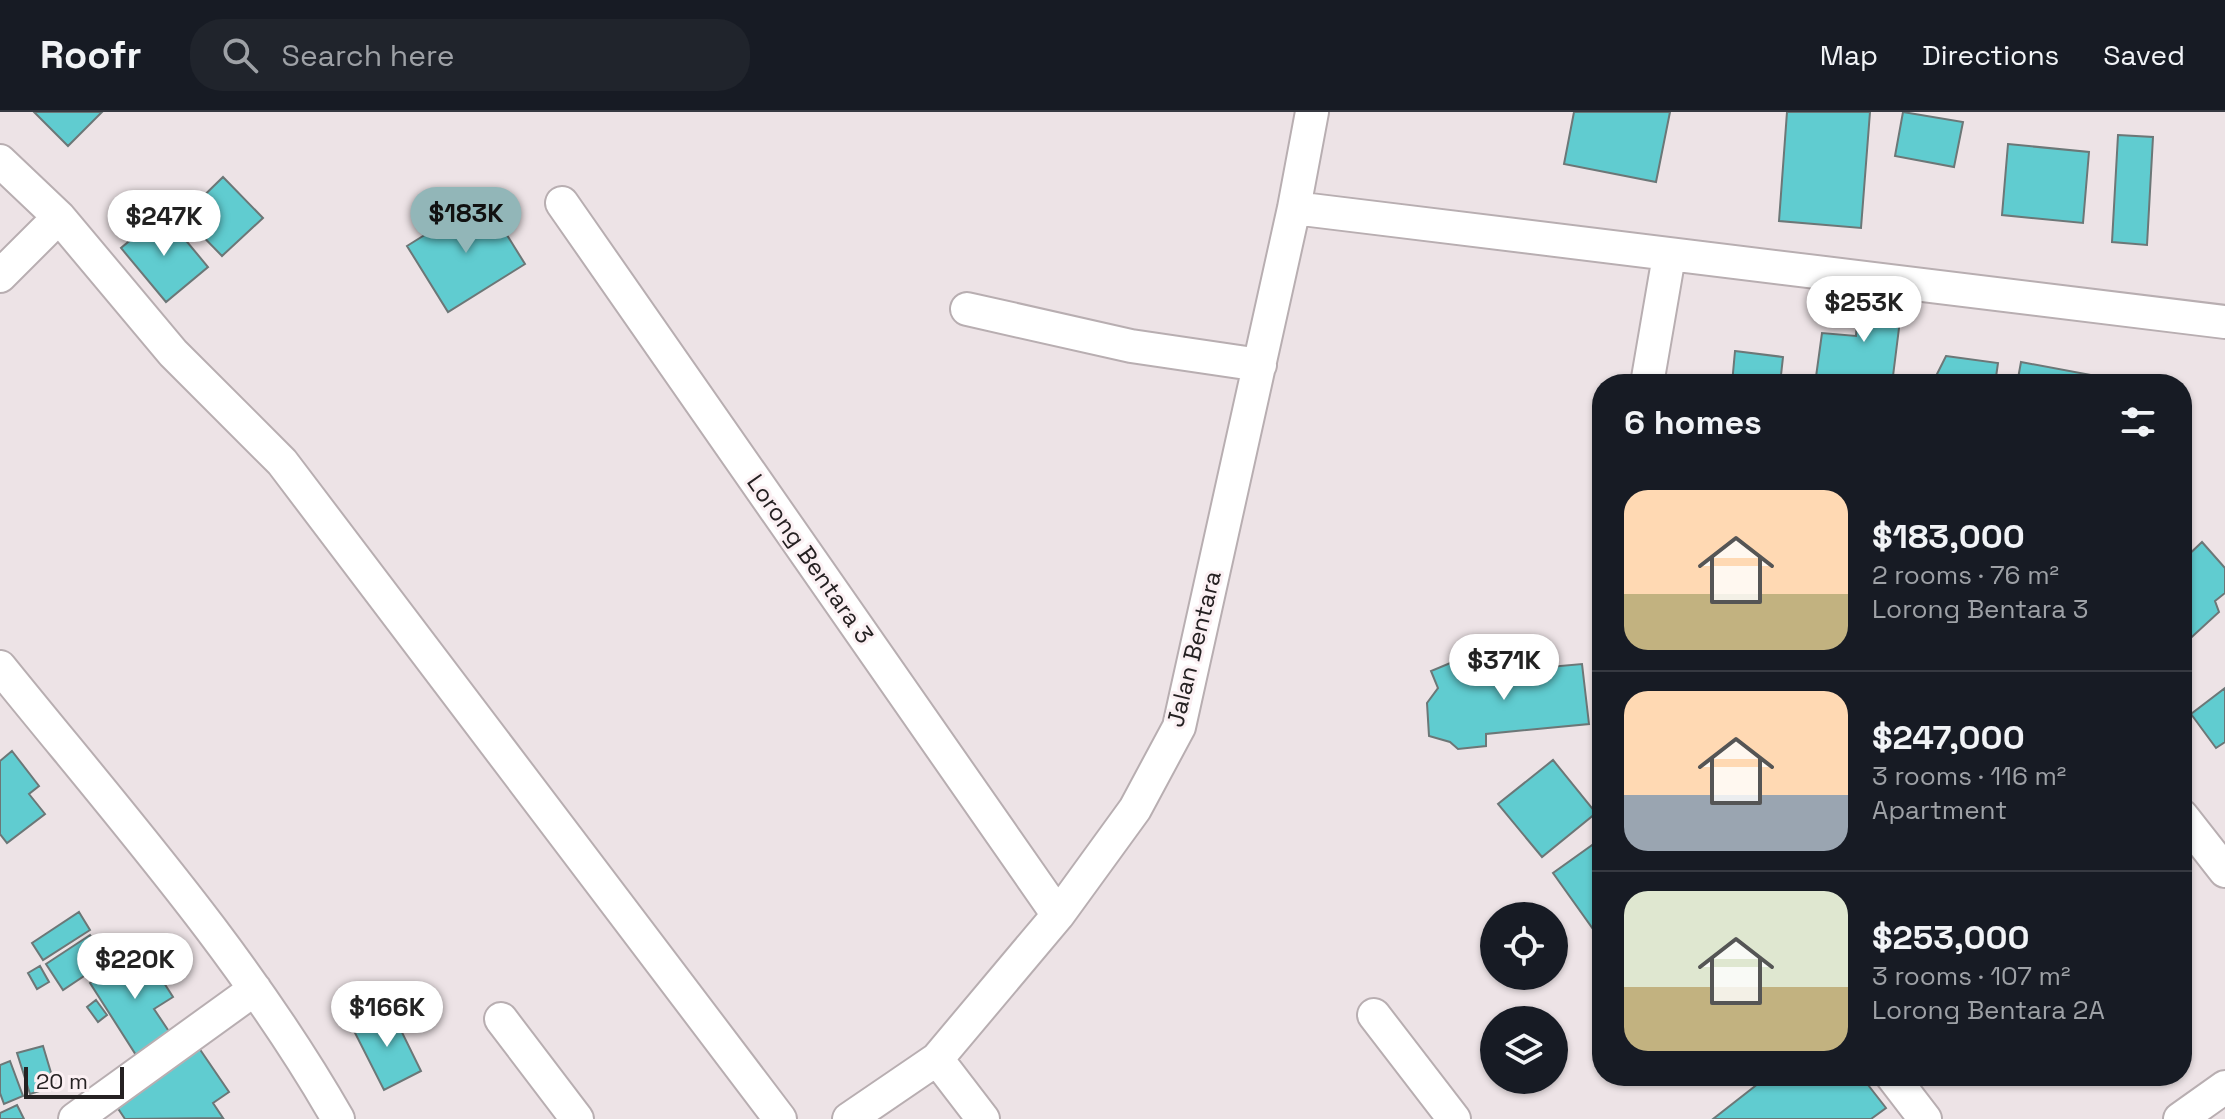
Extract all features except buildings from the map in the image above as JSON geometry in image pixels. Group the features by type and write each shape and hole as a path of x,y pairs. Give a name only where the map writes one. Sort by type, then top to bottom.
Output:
{"street":[{"name":"Jalan Bentara","path":"849,1119 937,1059 1058,915 1135,809 1179,727 1294,208 1312,112"},
{"path":"0,161 59,217 173,353 282,462 780,1119"},
{"name":"Lorong Bentara 3","path":"562,203 1058,915"},
{"path":"1294,208 2225,322"},
{"path":"0,276 59,217"},
{"path":"1649,374 1669,256"},
{"path":"967,309 1131,346 1260,365"},
{"path":"0,667 183,894 255,989 338,1119"},
{"path":"2192,829 2225,871"},
{"path":"75,1119 255,989"},
{"path":"1374,1015 1454,1119"},
{"path":"501,1019 577,1119"},
{"path":"937,1059 983,1119"},
{"path":"1900,1086 1925,1119"},
{"path":"2180,1119 2225,1087"}]}
